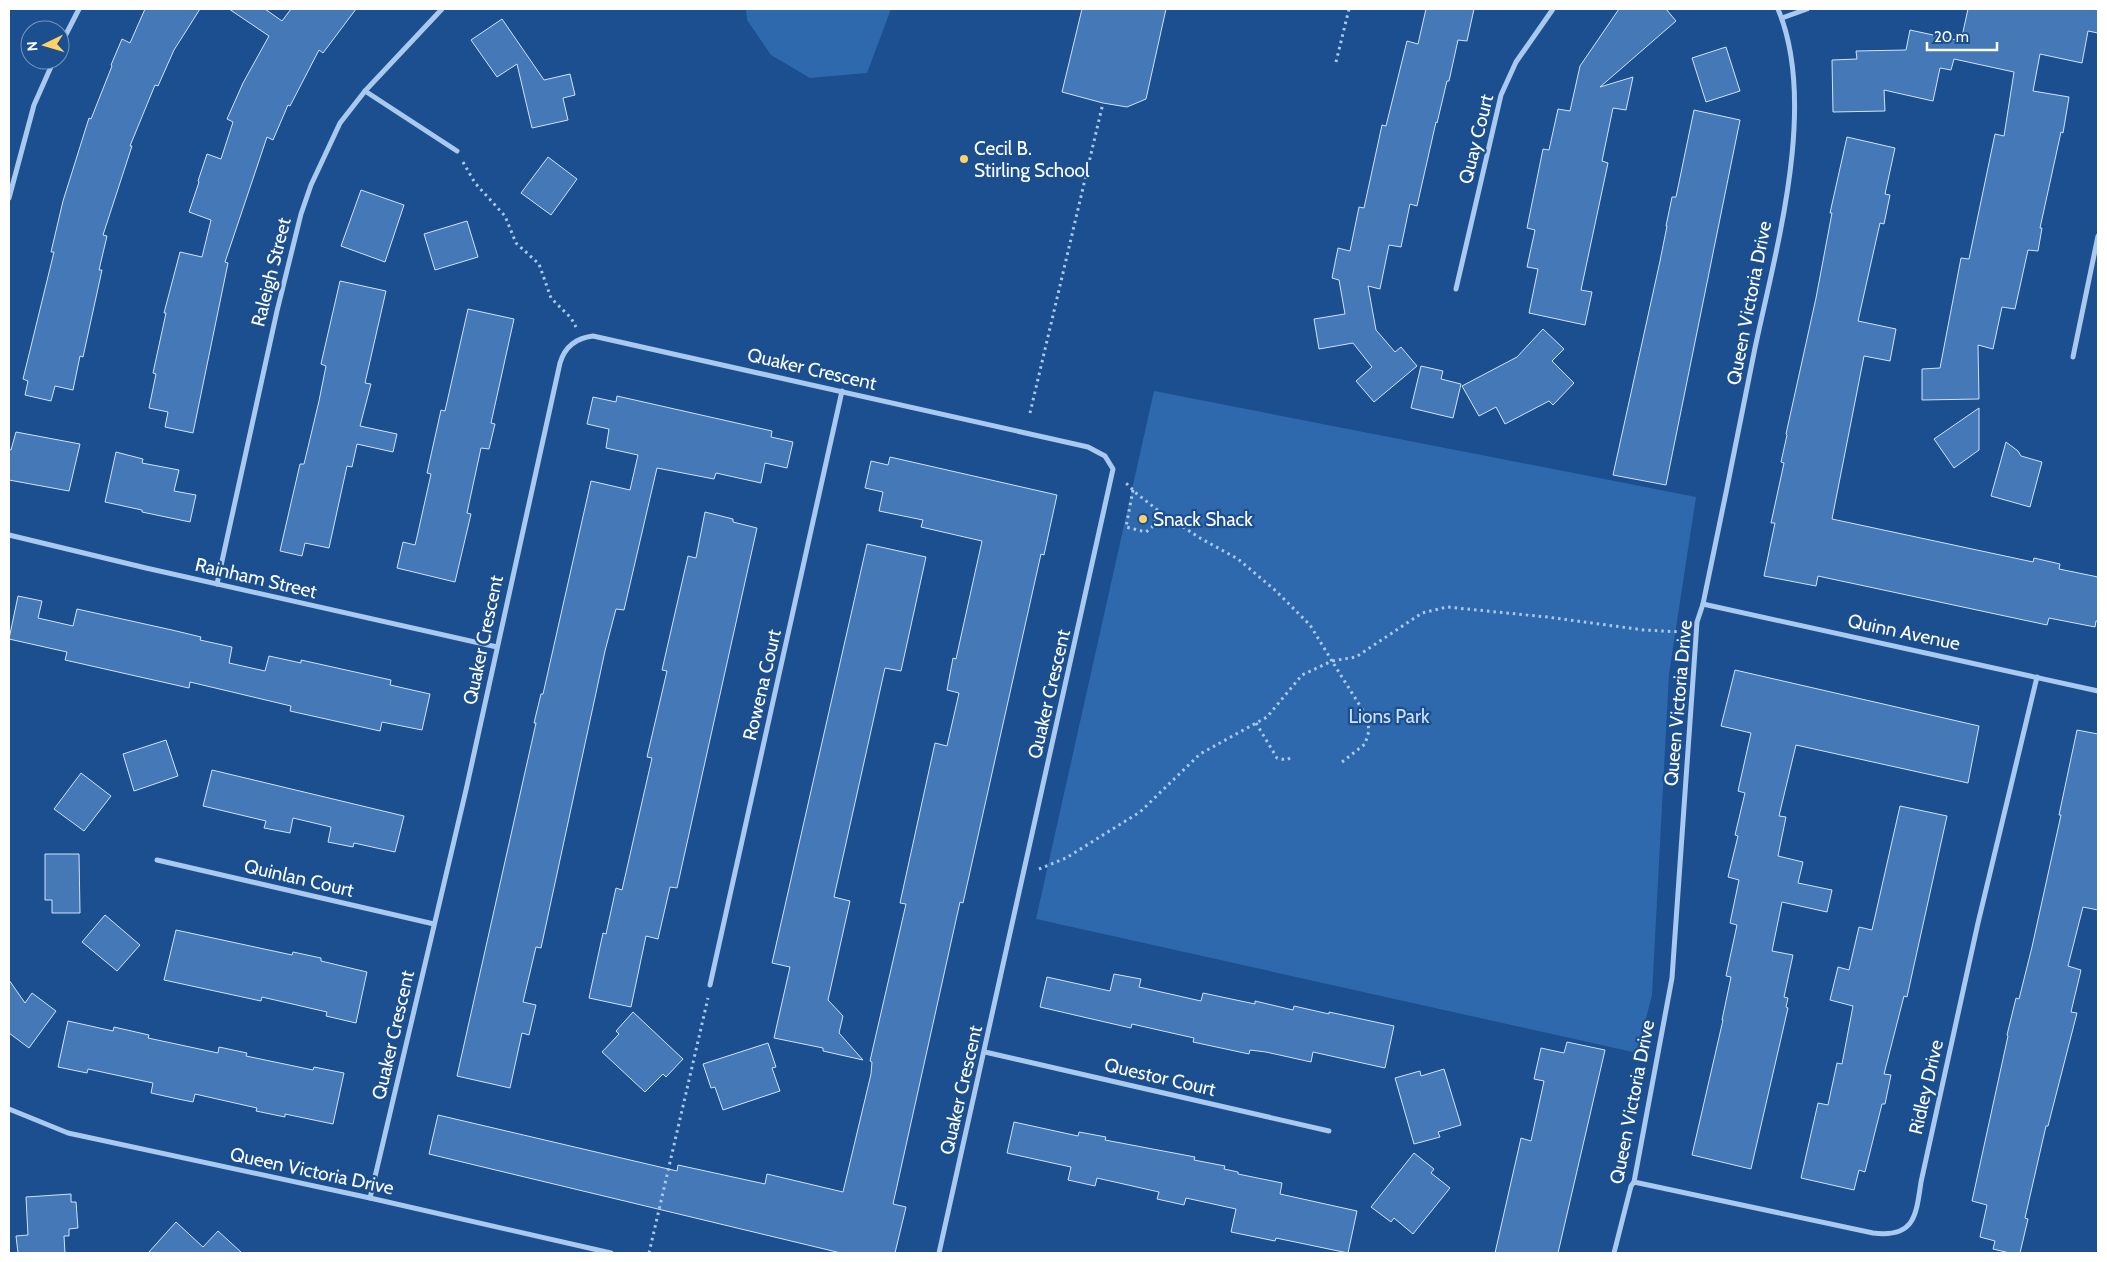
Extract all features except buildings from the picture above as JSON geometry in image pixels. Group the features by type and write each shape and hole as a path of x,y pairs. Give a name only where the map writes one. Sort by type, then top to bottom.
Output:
{"street":[{"path":"70,27 79,9"},
{"name":"Raleigh Street","path":"216,584 276,311 301,214 324,153 340,123 365,91 442,9"},
{"name":"Quay Court","path":"1456,289 1501,95 1516,62 1553,9"},
{"name":"Queen Victoria Drive","path":"1614,1253 1631,1186 1634,1182 1672,978 1696,633 1785,200 1792,150 1794,87 1792,56 1778,9"},
{"path":"1782,18 1807,9"},
{"path":"9,198 34,105 50,70"},
{"path":"365,91 457,151"},
{"path":"2073,357 2098,236"},
{"name":"Quaker Crescent","path":"370,1198 563,352 569,345 582,337 593,336 611,338 1088,447 1105,456 1113,469 939,1253"},
{"name":"Rowena Court","path":"710,985 842,391"},
{"name":"Rainham Street","path":"9,535 497,647"},
{"name":"Quinn Avenue","path":"1703,604 2098,691"},
{"name":"Ridley Drive","path":"1634,1182 1873,1233 1890,1235 1904,1231 1912,1222 1918,1203 1920,1182 1978,923 2037,677"},
{"name":"Quinlan Court","path":"157,860 434,924"},
{"name":"Questor Court","path":"985,1052 1329,1131"},
{"name":"Queen Victoria Drive","path":"9,1109 68,1133 370,1198 611,1253"}],"path":[{"path":"1336,62 1349,9"},
{"path":"1030,413 1103,103"},
{"path":"457,151 475,183 505,216 516,243 539,264 550,298 571,318 582,337"},
{"path":"1113,469 1133,490 1160,512 1200,538 1238,559 1276,591 1310,625 1367,717 1369,731 1365,744 1342,762"},
{"path":"1133,490 1126,527 1146,532 1152,527 1160,512"},
{"path":"1024,875 1066,858 1140,812 1200,754 1267,717 1302,675 1332,661 1356,657 1422,614 1447,607 1547,617 1644,630 1696,633"},
{"path":"1256,724 1277,758 1286,760 1293,757"},
{"path":"649,1253 710,985"}],"green space":[{"path":"746,9 891,9 867,73 810,78 771,55 747,20"},
{"name":"Lions Park","path":"1154,391 1696,497 1669,674 1652,995 1637,1053 1036,919"}],"place":[{"name":"Cecil B. Stirling School","path":"964,159"},
{"name":"Snack Shack","path":"1143,519"}]}
